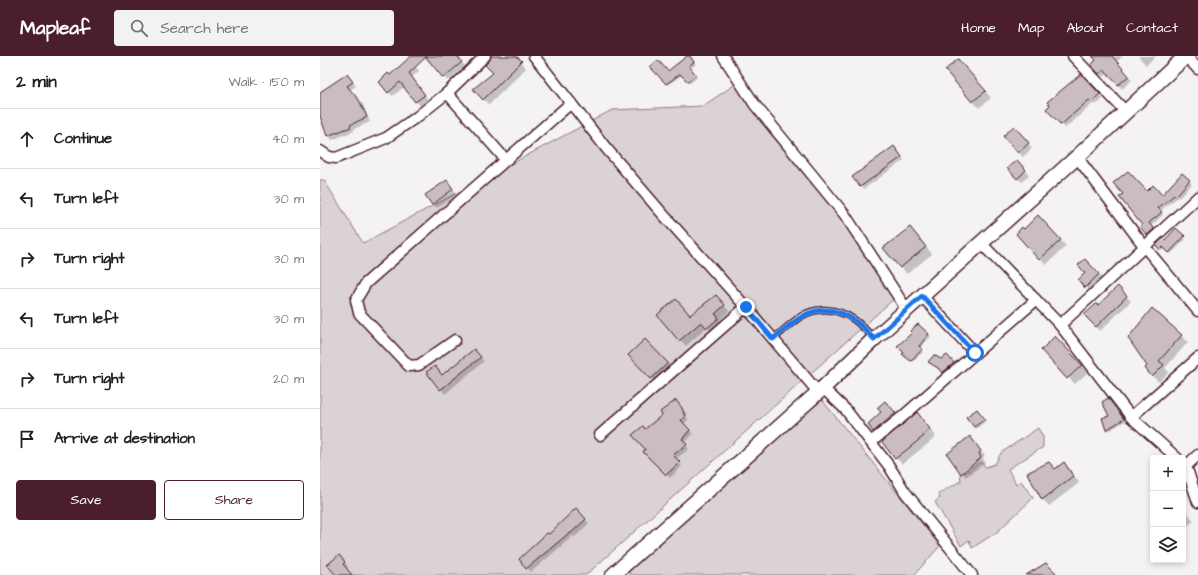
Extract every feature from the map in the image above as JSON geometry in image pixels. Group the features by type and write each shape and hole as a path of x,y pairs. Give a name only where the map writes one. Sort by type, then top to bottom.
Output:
{"street":[{"path":"320,151 329,157 336,158 386,138 418,116 447,93 485,56"},
{"path":"534,56 606,148 773,339 821,390 846,410 889,466 905,492 972,575"},
{"path":"723,56 755,104 845,215 907,310"},
{"path":"1073,56 1126,112"},
{"path":"612,575 821,390 874,339 982,244 1186,56 1198,70"},
{"path":"447,93 506,160"},
{"path":"455,340 419,366 409,366 360,313 356,300 366,283 571,103"},
{"path":"1077,157 1144,246 1198,311"},
{"path":"1060,325 1198,197"},
{"path":"982,244 1060,325 1131,417 1174,455"},
{"path":"922,296 975,353"},
{"path":"871,442 901,418 1036,300"},
{"path":"600,435 746,307"},
{"path":"1131,417 1198,358"},
{"path":"1186,464 1198,455"},
{"path":"1186,470 1198,502"}],"lane":[{"path":"773,339 800,317 811,312 833,310 847,315 855,320 874,339"}],"shaded area":[{"path":"743,79 897,296 586,575 320,575 320,180 324,180 363,243 612,110 703,106"},
{"path":"822,400 940,546 914,575 631,575 622,565"},
{"path":"1038,428 1043,437 1043,447 1008,469 1016,484 1021,481 1033,498 997,532 972,548 969,540 961,546 935,502 940,498 938,494 961,481 960,473 962,471 965,473 980,462 986,467 995,464 1001,453"}],"building":[{"path":"411,56 457,56 462,62 443,78 426,57 409,73 425,95 415,102 400,82 388,93 379,82 388,73 390,75"},
{"path":"491,56 516,56 522,61 483,100 473,89 493,73 485,65 490,60"},
{"path":"687,56 690,56 694,62 689,66 696,75 688,82 680,74 666,84 650,67 658,60 668,71"},
{"path":"1092,56 1112,56 1129,76 1118,85 1104,70 1099,74 1091,65 1096,60"},
{"path":"958,59 986,91 972,102 945,70"},
{"path":"347,74 353,82 347,86 359,100 367,117 350,125 351,127 327,136 320,116 320,92"},
{"path":"1081,74 1100,94 1091,102 1089,100 1061,125 1046,109 1050,105 1047,102"},
{"path":"1014,126 1029,143 1018,153 1003,136"},
{"path":"894,146 902,157 860,187 852,177"},
{"path":"1017,160 1026,170 1017,179 1007,168"},
{"path":"1128,171 1147,191 1153,185 1162,195 1182,173 1190,180 1176,196 1174,195 1158,208 1162,212 1149,223 1154,229 1147,235 1140,227 1142,225 1119,197 1123,194 1113,183"},
{"path":"447,180 453,189 432,205 425,195"},
{"path":"1038,215 1061,240 1039,260 1016,234 1022,227 1024,229"},
{"path":"910,227 926,247 900,268 883,248"},
{"path":"1176,228 1185,236 1169,253 1163,247 1160,250 1156,245 1162,239 1164,241"},
{"path":"1085,259 1099,274 1085,288 1078,280 1085,273 1078,265"},
{"path":"1118,286 1127,296 1096,327 1084,315 1096,304 1098,305"},
{"path":"716,295 725,305 715,314 719,318 707,328 701,322 679,341 657,315 676,299 690,315"},
{"path":"1152,308 1182,335 1159,361 1164,365 1152,377 1145,368 1147,366 1128,338"},
{"path":"918,324 929,334 919,346 923,349 910,361 902,354 904,353 897,346 912,333 910,331"},
{"path":"1055,336 1082,365 1067,379 1041,350"},
{"path":"645,339 668,363 651,379 628,355"},
{"path":"474,349 481,357 440,390 426,372 435,366 442,375"},
{"path":"934,355 941,359 947,355 954,363 942,373 938,368 928,362"},
{"path":"1108,398 1124,419 1106,430 1102,418 1109,416 1102,402"},
{"path":"676,400 682,408 685,417 681,420 690,430 682,439 687,444 673,455 680,462 666,475 643,452 645,449 632,435 643,426 645,429 662,415 660,412"},
{"path":"885,401 896,413 873,432 868,424 881,412 877,408"},
{"path":"977,409 985,419 974,427 966,417"},
{"path":"917,412 930,429 923,435 924,436 895,459 882,442"},
{"path":"970,436 981,451 979,453 981,458 961,474 947,454"},
{"path":"1049,462 1055,469 1064,462 1073,476 1042,500 1027,473"},
{"path":"576,508 586,519 570,534 569,533 526,569 519,559 547,533 549,534"},
{"path":"339,555 345,562 343,564 352,575 336,575 327,565"},
{"path":"1046,563 1058,575 1026,575"}],"route":[{"path":"746,307 773,339 800,317 811,312 833,310 847,315 855,320 874,339 922,296 975,353"}]}
